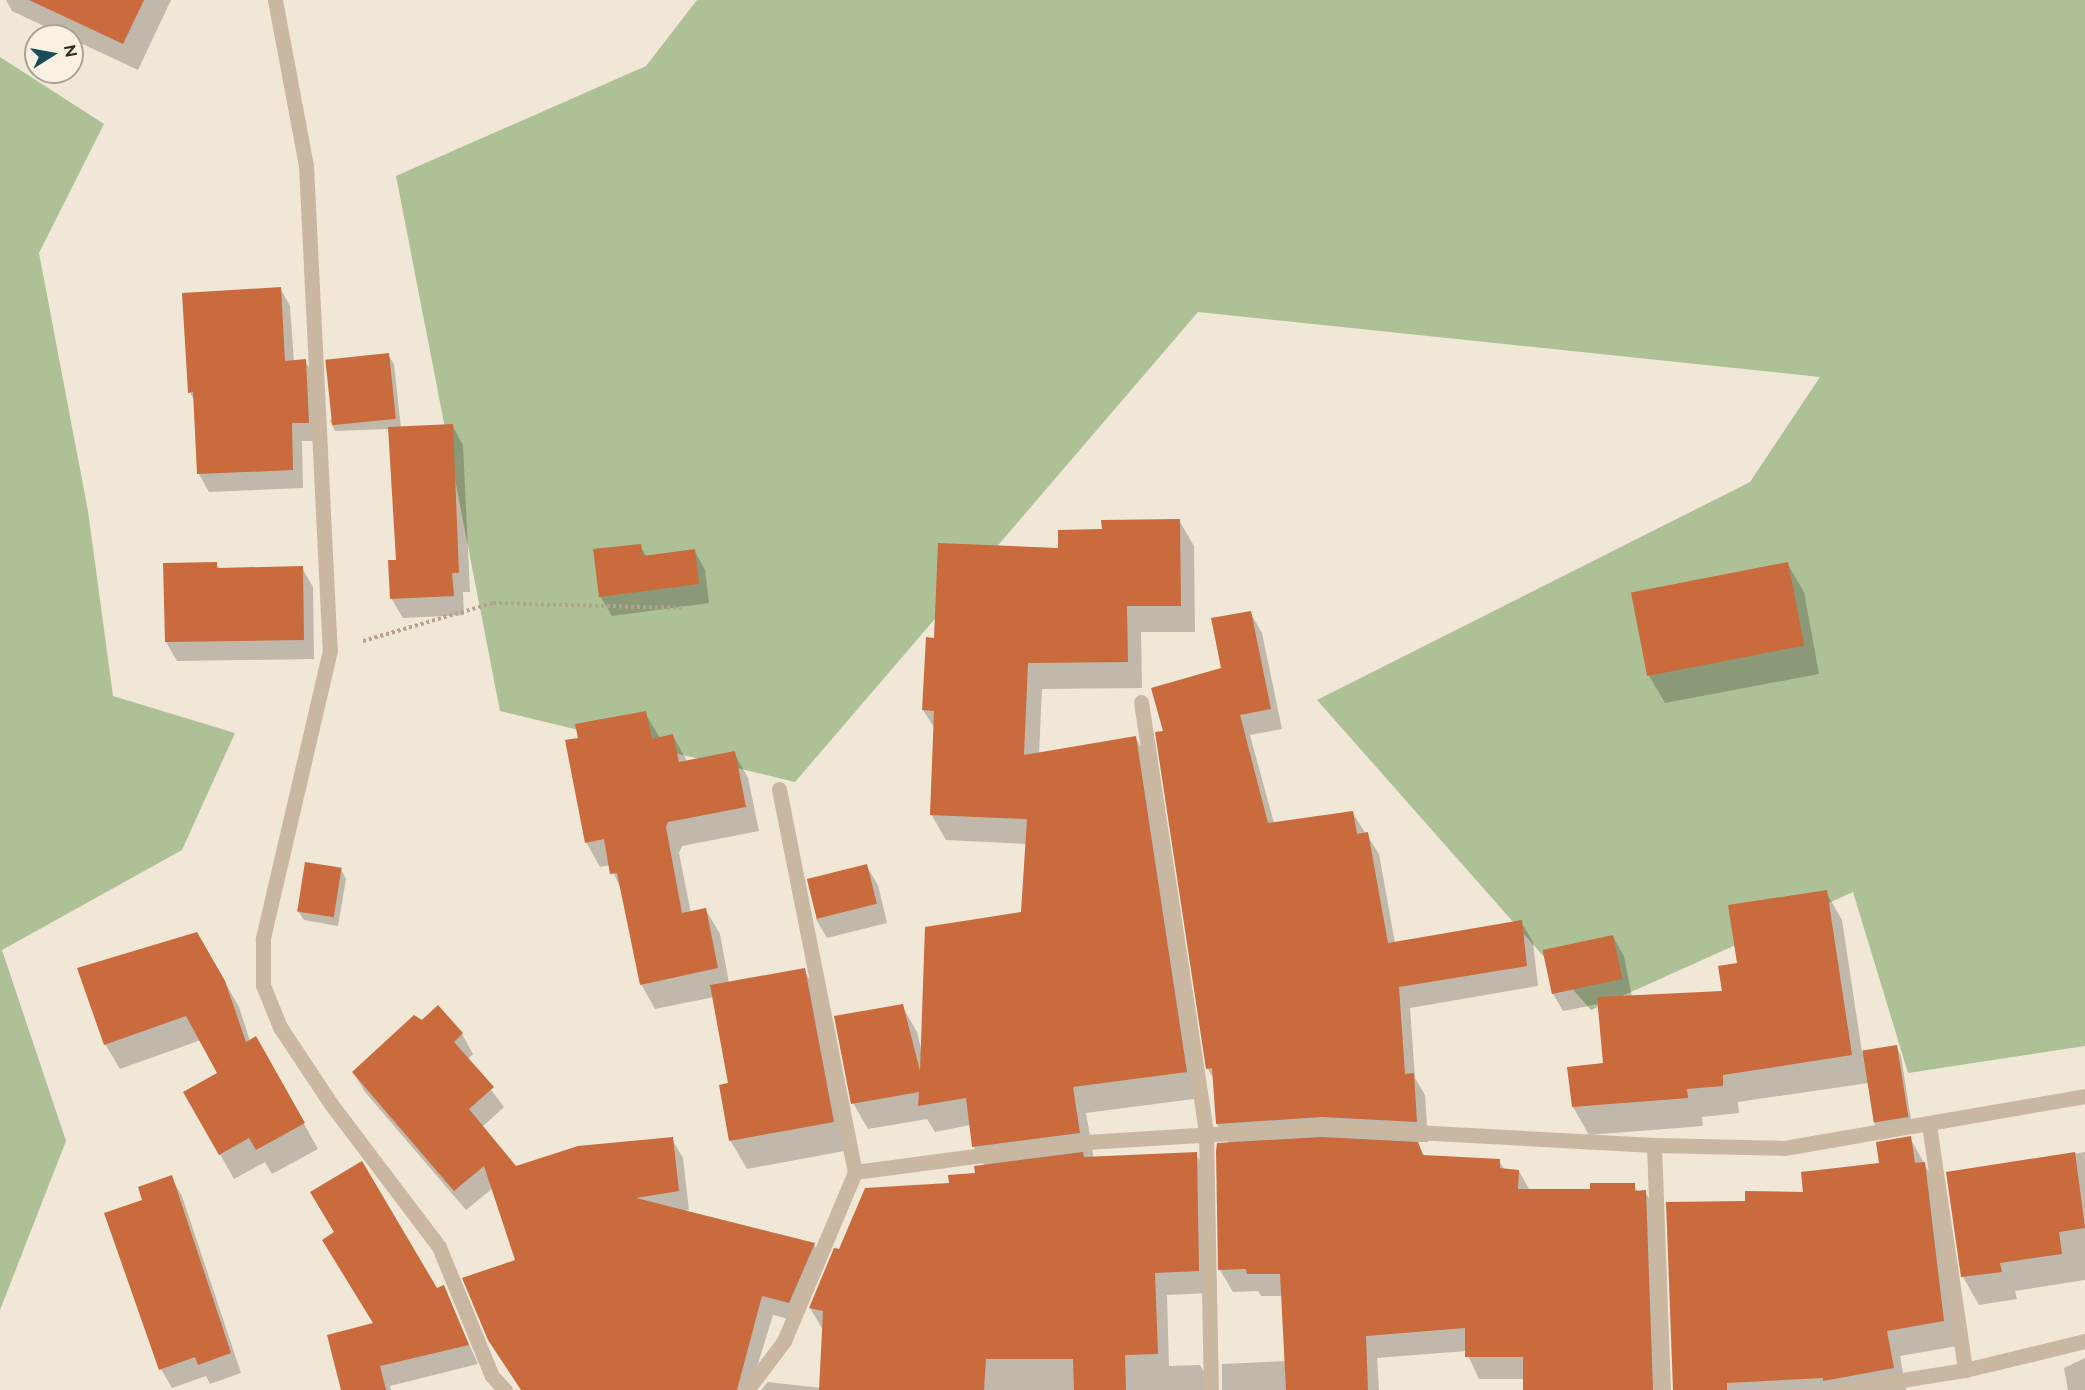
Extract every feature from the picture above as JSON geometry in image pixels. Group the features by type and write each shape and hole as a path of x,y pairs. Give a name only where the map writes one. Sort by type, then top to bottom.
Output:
{"street":[{"path":"275,0 306,165 330,650 263,939 263,985 280,1027 331,1104 439,1247 492,1376 505,1390"},
{"path":"1141,702 1206,1134 1211,1390"},
{"path":"747,1390 784,1341 855,1172 779,789"},
{"path":"855,1172 1071,1143 1322,1127 1654,1145 1784,1148 1929,1125 2085,1096"},
{"path":"1929,1125 1965,1370"},
{"path":"1654,1145 1663,1390"},
{"path":"1840,1390 1965,1370 2085,1341"}],"path":[{"path":"330,650 494,603 683,608"}],"green space":[{"path":"697,0 2085,0 2085,1046 1908,1073 1853,892 1591,1010 1317,700 1750,482 1820,377 1198,312 795,782 500,711 396,176 646,66"},
{"path":"0,57 24,72 24,84 42,84 104,124 39,253 88,511 113,696 235,733 182,850 2,950 66,1141 0,1310"}],"building":[{"path":"29,0 144,0 123,44"},
{"path":"281,287 285,361 306,359 309,423 292,423 293,470 197,474 193,392 188,393 182,293"},
{"path":"389,353 396,419 332,425 325,360"},
{"path":"453,424 459,573 452,573 454,596 390,599 388,560 396,560 388,427"},
{"path":"1180,519 1181,606 1127,606 1128,662 1028,663 1024,755 1136,736 1187,1072 1073,1087 1080,1133 972,1147 966,1098 918,1106 919,1092 851,1104 834,1016 903,1004 920,1071 925,927 1021,912 1027,819 930,815 934,711 922,710 926,637 934,638 938,543 1058,548 1058,530 1102,529 1101,520"},
{"path":"641,544 643,556 695,549 699,584 599,597 593,549"},
{"path":"217,562 217,568 303,566 304,640 165,642 163,563"},
{"path":"1788,562 1804,645 1647,676 1631,593"},
{"path":"1251,611 1271,709 1240,715 1268,823 1353,811 1357,834 1368,832 1388,943 1522,920 1527,966 1399,987 1405,1074 1414,1073 1417,1122 1322,1117 1216,1124 1212,1068 1206,1069 1155,732 1163,731 1151,688 1221,668 1211,618"},
{"path":"646,711 652,739 673,734 679,762 735,751 746,807 668,822 666,827 682,913 706,908 718,968 640,985 617,873 610,874 604,839 585,843 565,740 578,738 575,724"},
{"path":"305,862 342,868 334,917 297,911"},
{"path":"867,864 877,904 817,919 807,879"},
{"path":"1827,890 1852,1055 1723,1075 1723,1086 1687,1089 1688,1098 1572,1107 1567,1067 1603,1063 1597,997 1722,991 1718,966 1737,963 1728,905"},
{"path":"197,932 225,981 246,1042 256,1036 305,1123 256,1150 249,1138 219,1155 183,1092 217,1073 186,1016 104,1045 77,968"},
{"path":"1613,935 1622,979 1552,994 1543,950"},
{"path":"805,968 834,1122 729,1141 719,1085 728,1083 710,985"},
{"path":"438,1005 463,1033 454,1042 494,1087 469,1109 516,1166 578,1146 673,1137 679,1191 636,1198 815,1243 789,1303 762,1296 737,1390 521,1390 488,1340 462,1278 515,1260 484,1166 454,1191 352,1072 414,1015 422,1020"},
{"path":"1897,1045 1908,1117 1874,1123 1862,1050"},
{"path":"1911,1136 1915,1163 1925,1162 1944,1321 1887,1331 1894,1368 1823,1381 1823,1378 1727,1383 1727,1390 1673,1390 1666,1202 1745,1201 1745,1191 1803,1192 1801,1172 1879,1163 1876,1142"},
{"path":"1322,1137 1418,1142 1423,1155 1500,1159 1500,1168 1519,1170 1518,1189 1590,1189 1590,1183 1635,1183 1635,1191 1646,1190 1653,1390 1523,1390 1523,1357 1465,1357 1465,1328 1366,1336 1368,1390 1286,1390 1280,1274 1247,1274 1246,1269 1218,1270 1217,1143"},
{"path":"1083,1152 1084,1157 1197,1152 1199,1271 1155,1273 1158,1354 1125,1355 1126,1390 1074,1390 1073,1359 986,1359 984,1390 819,1390 823,1311 809,1308 834,1248 839,1249 865,1188 949,1183 948,1175 975,1173 974,1166"},
{"path":"2075,1152 2085,1228 2059,1232 2062,1254 2000,1263 2002,1272 1961,1277 1946,1172"},
{"path":"362,1161 437,1288 444,1285 469,1345 380,1366 386,1390 341,1390 327,1335 373,1323 322,1240 334,1232 310,1192"},
{"path":"172,1175 231,1353 198,1365 195,1357 159,1370 104,1213 142,1200 138,1187"}]}
